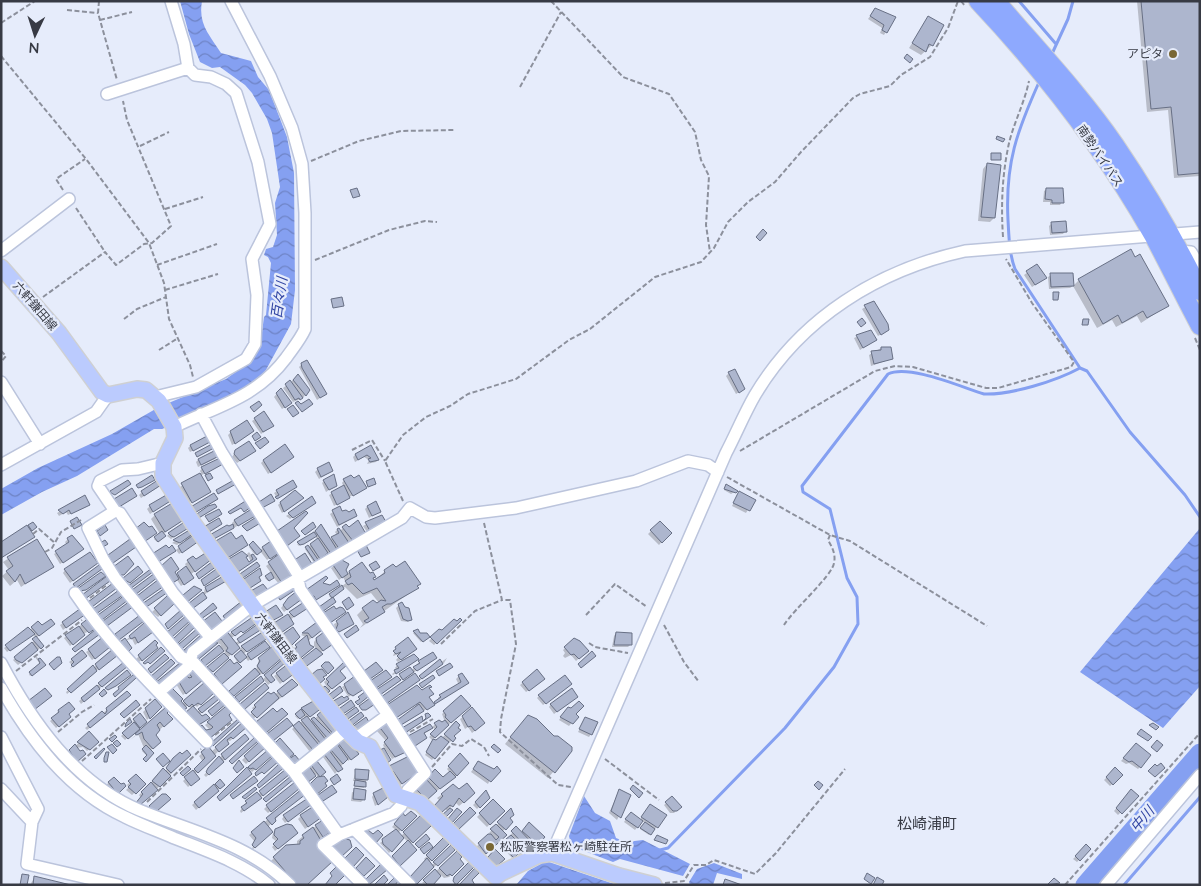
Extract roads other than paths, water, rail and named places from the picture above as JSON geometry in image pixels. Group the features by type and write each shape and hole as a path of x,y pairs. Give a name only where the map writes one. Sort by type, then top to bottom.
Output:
{"highway":[{"name":"南勢バイパス","path":"996,1 1096,147 1152,234 1200,326"},
{"name":"南勢バイパス","path":"973,4 1040,67 1115,144 1171,234 1200,291"}],"main road":[{"name":"六軒鎌田線","path":"1,267 58,333 102,392 108,394"},
{"path":"108,394 137,389 146,390 157,399 174,427 175,438 163,463"},
{"name":"六軒鎌田線","path":"163,463 163,476 193,523 251,606 350,735 370,747 396,795 420,804 494,881 501,873 539,855 557,855"},
{"path":"557,855 625,879 654,885"}],"street":[{"path":"157,399 196,387 246,359 255,344 257,294 252,259 270,224 258,162 236,93 226,84 211,77 195,75 188,68 184,44 172,1"},
{"path":"174,427 201,414 212,412 264,383 298,343 305,329 302,164 292,128 270,76 231,1"},
{"path":"107,94 188,68"},
{"path":"1,251 69,199"},
{"path":"557,855 580,786 726,453 756,395 782,357 817,322 845,300 879,280 917,263 965,251 1152,234 1200,232"},
{"path":"1180,251 1191,252 1200,266"},
{"path":"1,382 40,444"},
{"path":"1,465 96,412 108,394"},
{"path":"201,414 222,453 297,574 300,589 388,714 425,773 408,790 405,799 394,813 339,835 323,845 363,885"},
{"path":"159,692 187,668 192,652 210,636 251,606 291,581 297,580 402,518 410,508 426,516 436,518 516,508 636,481 688,461 708,465 718,472"},
{"path":"114,512 98,486 100,481 122,470 138,469 163,463"},
{"path":"210,636 173,593 120,513 114,512 88,528 103,559 115,578 162,636 181,657 190,661 242,713 294,772 339,835"},
{"path":"74,593 140,676 159,692 207,742"},
{"path":"1,663 16,692 50,738 76,767 108,793 139,810 247,852 269,865 290,885"},
{"path":"1,688 18,719 42,752 84,791 124,817 234,862 255,874 269,885"},
{"path":"294,772 350,735 388,714"},
{"path":"1,737 38,809 32,822 28,864 118,885"},
{"path":"1106,885 1200,775"},
{"path":"1,789 32,822"},
{"path":"354,829 410,885"}],"water":[{"name":"百々川","path":"180,1 202,1 203,23 221,53 251,61 258,77 269,90 287,137 294,173 295,290 291,324 261,379 210,407 162,429 154,429 77,476 42,492 1,515 1,489 38,468 112,434 159,407 226,379 248,363 257,352 266,315 271,263 268,257 264,255 266,249 273,247 277,235 275,203 280,187 272,133 267,119 252,93 245,85 220,67 212,68 200,62 189,34"},
{"path":"1200,528 1200,686 1163,728 1080,672"},
{"path":"584,796 595,813 610,821 616,838 626,842 643,840 690,864 683,876 620,859 613,862 571,846 569,836"},
{"path":"546,861 617,885 516,885 528,871"},
{"path":"714,863 742,874 742,879 717,873 713,885 690,885 689,882 697,869"}],"waterway":[{"path":"1019,1 1056,44"},
{"path":"1051,56 1068,19 1073,1"},
{"path":"1040,80 1019,132 1008,181 1009,239 1015,269 1080,368 1087,371 1130,432 1185,495 1200,517"},
{"path":"660,850 668,848 785,728 834,667 858,624 857,597 847,578 830,509 803,492 802,486 888,374 897,372 922,374 984,394 995,394 1020,390 1059,378 1080,368"},
{"name":"中川","path":"1085,885 1200,753"},
{"path":"1124,885 1200,797"}],"place":[{"name":"アピタ","path":"1173,54"},
{"name":"松阪警察署松ヶ崎駐在所","path":"490,847"}],"district":[{"name":"松崎浦町","path":"927,824"}]}
